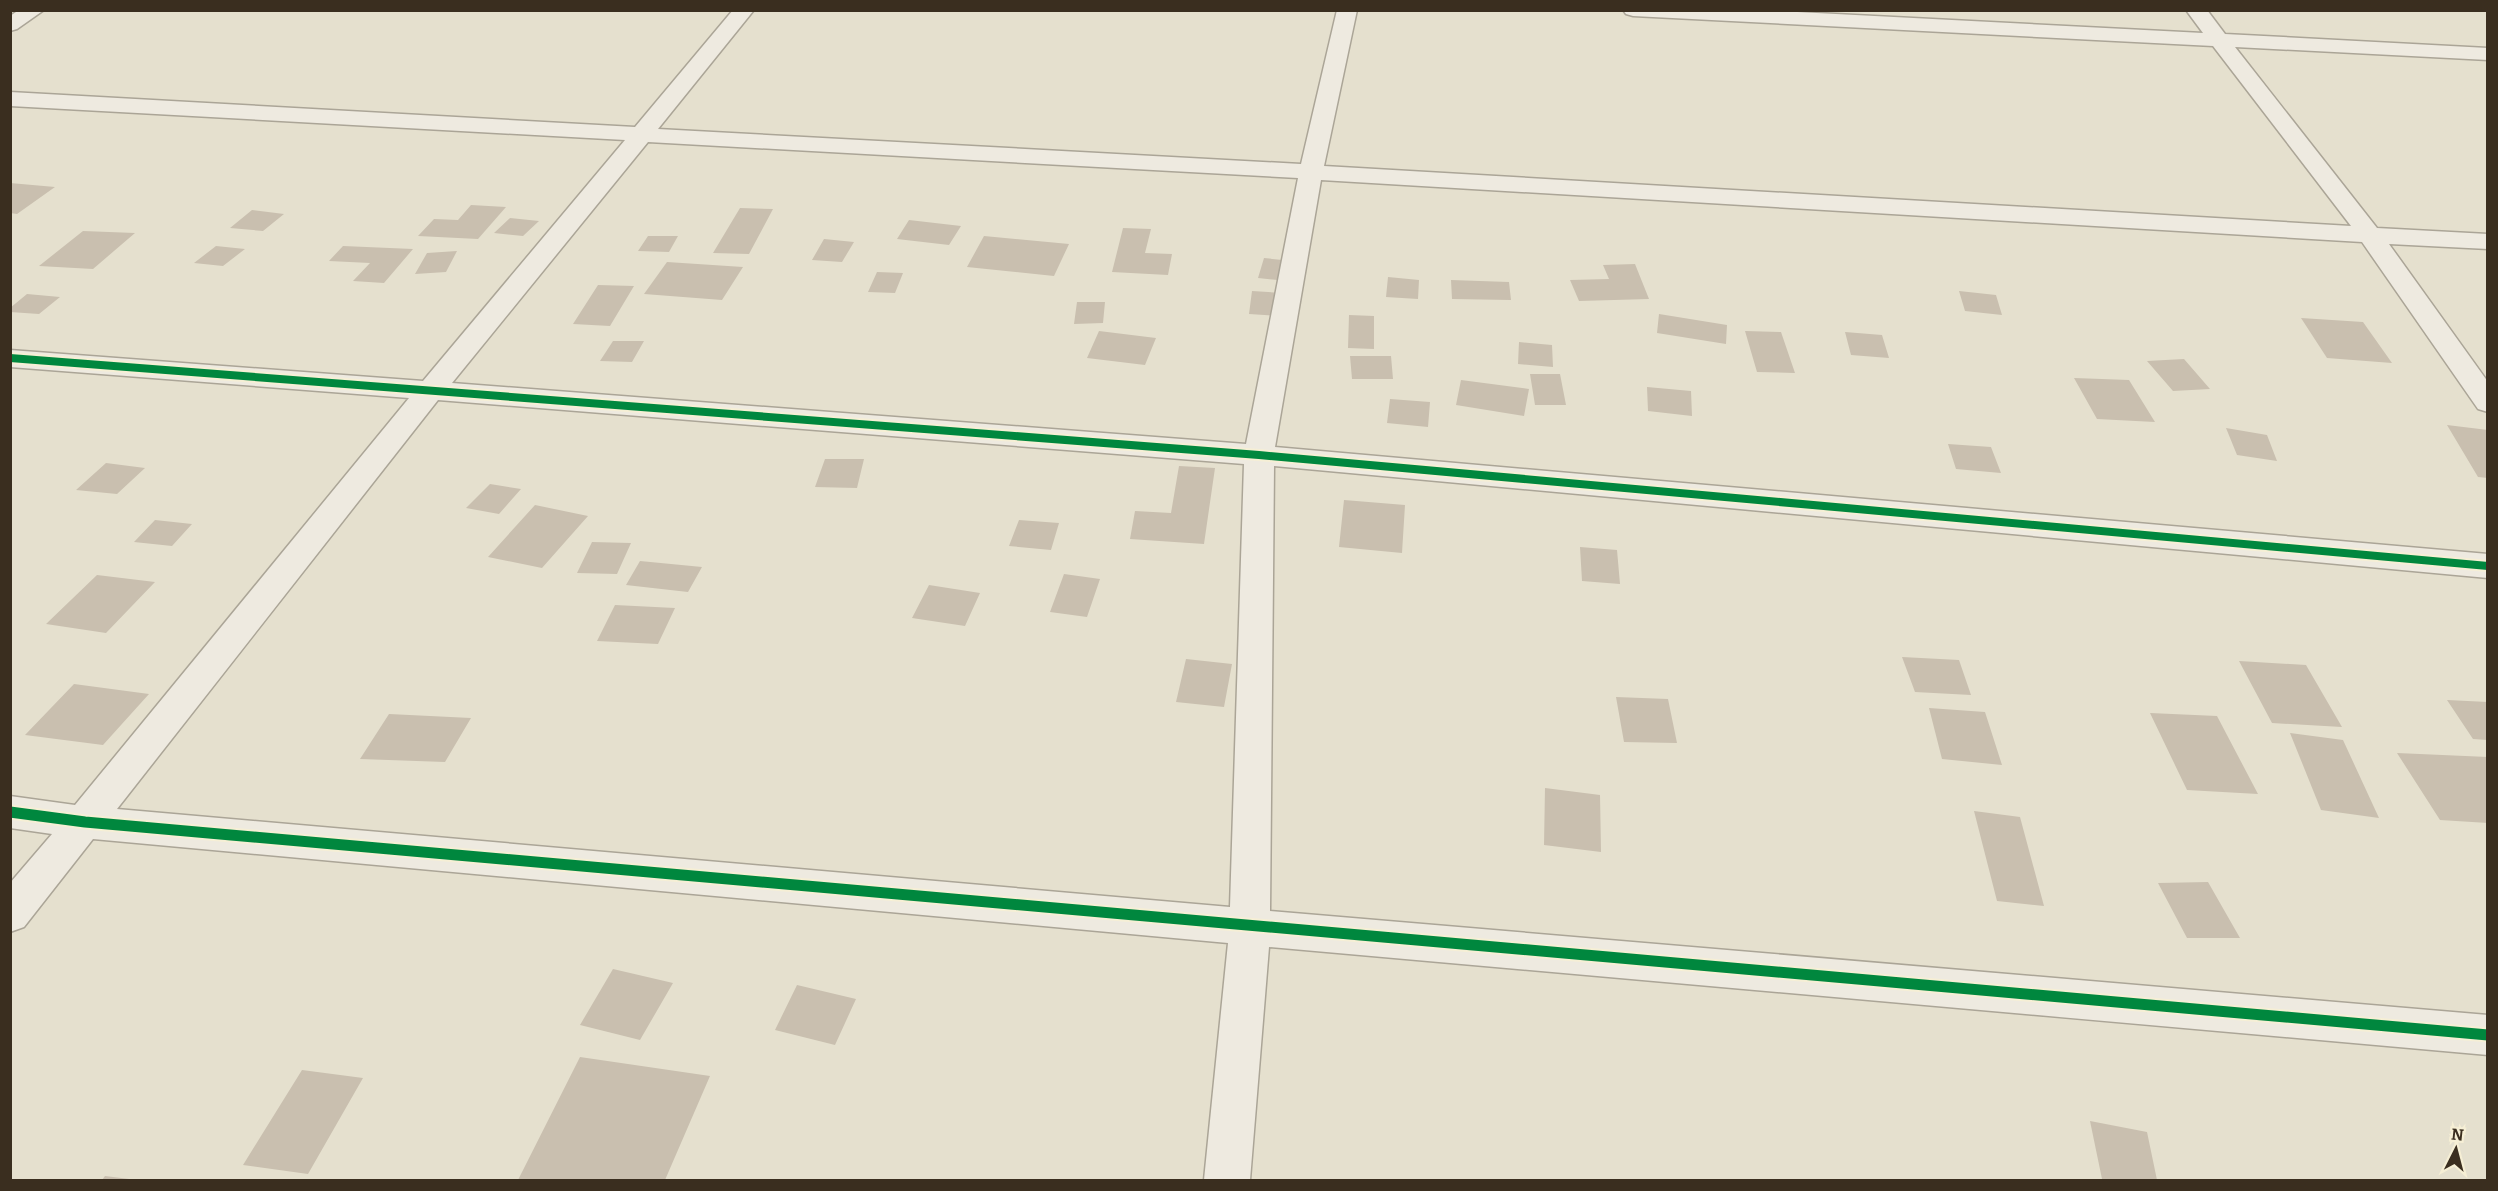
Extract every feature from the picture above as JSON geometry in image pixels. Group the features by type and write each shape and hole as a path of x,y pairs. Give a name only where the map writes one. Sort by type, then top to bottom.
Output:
{"street":[{"path":"10,25 34,10"},
{"path":"10,914 432,389 744,10"},
{"path":"1227,1180 1250,927 1258,455 1311,172 1347,10"},
{"path":"1633,10 2487,54"},
{"path":"2196,10 2370,235 2487,403"},
{"path":"10,99 1311,172 2487,242"},
{"path":"10,358 1258,455 2487,566"},
{"path":"10,812 85,822 1250,927 2487,1035"}],"building":[{"path":"10,183 55,187 17,214 10,213"},
{"path":"471,205 506,207 478,239 418,236 434,219 458,220"},
{"path":"740,208 773,209 749,254 713,253"},
{"path":"252,210 284,214 263,231 230,228"},
{"path":"510,218 539,221 523,236 494,233"},
{"path":"909,220 961,226 949,245 897,239"},
{"path":"1123,228 1151,229 1145,253 1172,254 1168,275 1112,272"},
{"path":"83,231 135,233 93,269 39,266"},
{"path":"648,236 678,236 669,252 638,251"},
{"path":"984,236 1069,244 1054,276 967,267"},
{"path":"824,239 854,242 842,262 812,260"},
{"path":"216,246 245,249 223,266 194,263"},
{"path":"343,246 413,249 384,283 353,281 370,263 329,261"},
{"path":"457,251 446,272 415,274 427,253"},
{"path":"1264,258 1292,261 1288,281 1258,278"},
{"path":"667,262 743,267 722,300 644,294"},
{"path":"1635,264 1649,299 1579,301 1570,280 1609,279 1603,265"},
{"path":"877,272 903,273 895,293 868,292"},
{"path":"1388,277 1419,280 1418,299 1386,297"},
{"path":"1451,280 1509,282 1511,300 1452,299"},
{"path":"598,285 634,286 610,326 573,324"},
{"path":"1252,291 1284,293 1282,316 1249,314"},
{"path":"1959,291 1996,295 2002,315 1965,311"},
{"path":"27,294 60,297 39,314 10,312 10,308"},
{"path":"1077,302 1105,302 1103,323 1074,324"},
{"path":"1659,314 1727,325 1726,344 1657,333"},
{"path":"1349,315 1374,316 1374,349 1348,348"},
{"path":"2301,318 2363,322 2392,363 2327,358"},
{"path":"1099,331 1156,338 1145,365 1087,358"},
{"path":"1745,331 1781,332 1795,373 1757,372"},
{"path":"1845,332 1882,335 1889,358 1851,355"},
{"path":"613,341 644,341 632,362 600,361"},
{"path":"1519,342 1552,345 1553,367 1518,364"},
{"path":"1350,356 1391,356 1393,379 1352,379"},
{"path":"2184,359 2210,389 2173,391 2147,361"},
{"path":"1530,374 1560,374 1566,405 1535,405"},
{"path":"2074,378 2129,380 2155,422 2097,419"},
{"path":"1461,380 1529,389 1524,416 1456,405"},
{"path":"1647,387 1691,391 1692,416 1648,411"},
{"path":"1390,399 1430,402 1428,427 1387,423"},
{"path":"2447,425 2488,430 2488,478 2478,477"},
{"path":"2226,428 2267,435 2277,461 2237,455"},
{"path":"1948,444 1991,447 2001,473 1956,469"},
{"path":"825,459 864,459 857,488 815,487"},
{"path":"106,463 145,468 117,494 76,490"},
{"path":"1179,466 1215,468 1204,544 1130,539 1135,511 1171,513"},
{"path":"490,484 521,489 499,514 466,508"},
{"path":"1344,500 1405,505 1402,553 1339,547"},
{"path":"535,505 588,516 542,568 488,557"},
{"path":"155,520 192,524 172,546 134,542"},
{"path":"1019,520 1059,523 1051,550 1009,546"},
{"path":"592,542 631,543 617,574 577,573"},
{"path":"1580,547 1617,550 1620,584 1582,581"},
{"path":"640,561 702,567 688,592 626,585"},
{"path":"1064,574 1100,579 1087,617 1050,612"},
{"path":"97,575 155,582 106,633 46,624"},
{"path":"929,585 980,593 965,626 912,618"},
{"path":"615,605 675,608 658,644 597,641"},
{"path":"1902,657 1959,660 1971,695 1915,692"},
{"path":"1186,659 1232,664 1224,707 1176,702"},
{"path":"2239,661 2306,665 2342,727 2272,723"},
{"path":"74,684 149,694 103,745 25,735"},
{"path":"1616,697 1668,699 1677,743 1624,742"},
{"path":"2447,700 2488,702 2488,740 2473,739"},
{"path":"1929,708 1985,712 2002,765 1942,759"},
{"path":"2150,713 2217,716 2258,794 2187,790"},
{"path":"389,714 471,718 445,762 360,759"},
{"path":"2290,733 2343,740 2379,818 2321,810"},
{"path":"2397,753 2488,757 2488,823 2440,820"},
{"path":"1545,788 1600,795 1601,852 1544,845"},
{"path":"1974,811 2020,817 2044,906 1997,901"},
{"path":"2208,882 2240,938 2187,938 2158,883"},
{"path":"613,969 673,983 640,1040 580,1025"},
{"path":"797,985 856,999 835,1045 775,1030"},
{"path":"580,1057 710,1076 665,1180 518,1180"},
{"path":"302,1070 363,1078 308,1174 243,1165"},
{"path":"2090,1121 2147,1132 2157,1180 2102,1179"},
{"path":"105,1176 129,1179 129,1180 102,1180"}],"cycle path":[{"path":"10,358 1259,455 2488,566"},
{"path":"10,812 85,822 1250,927 2488,1035"}]}
